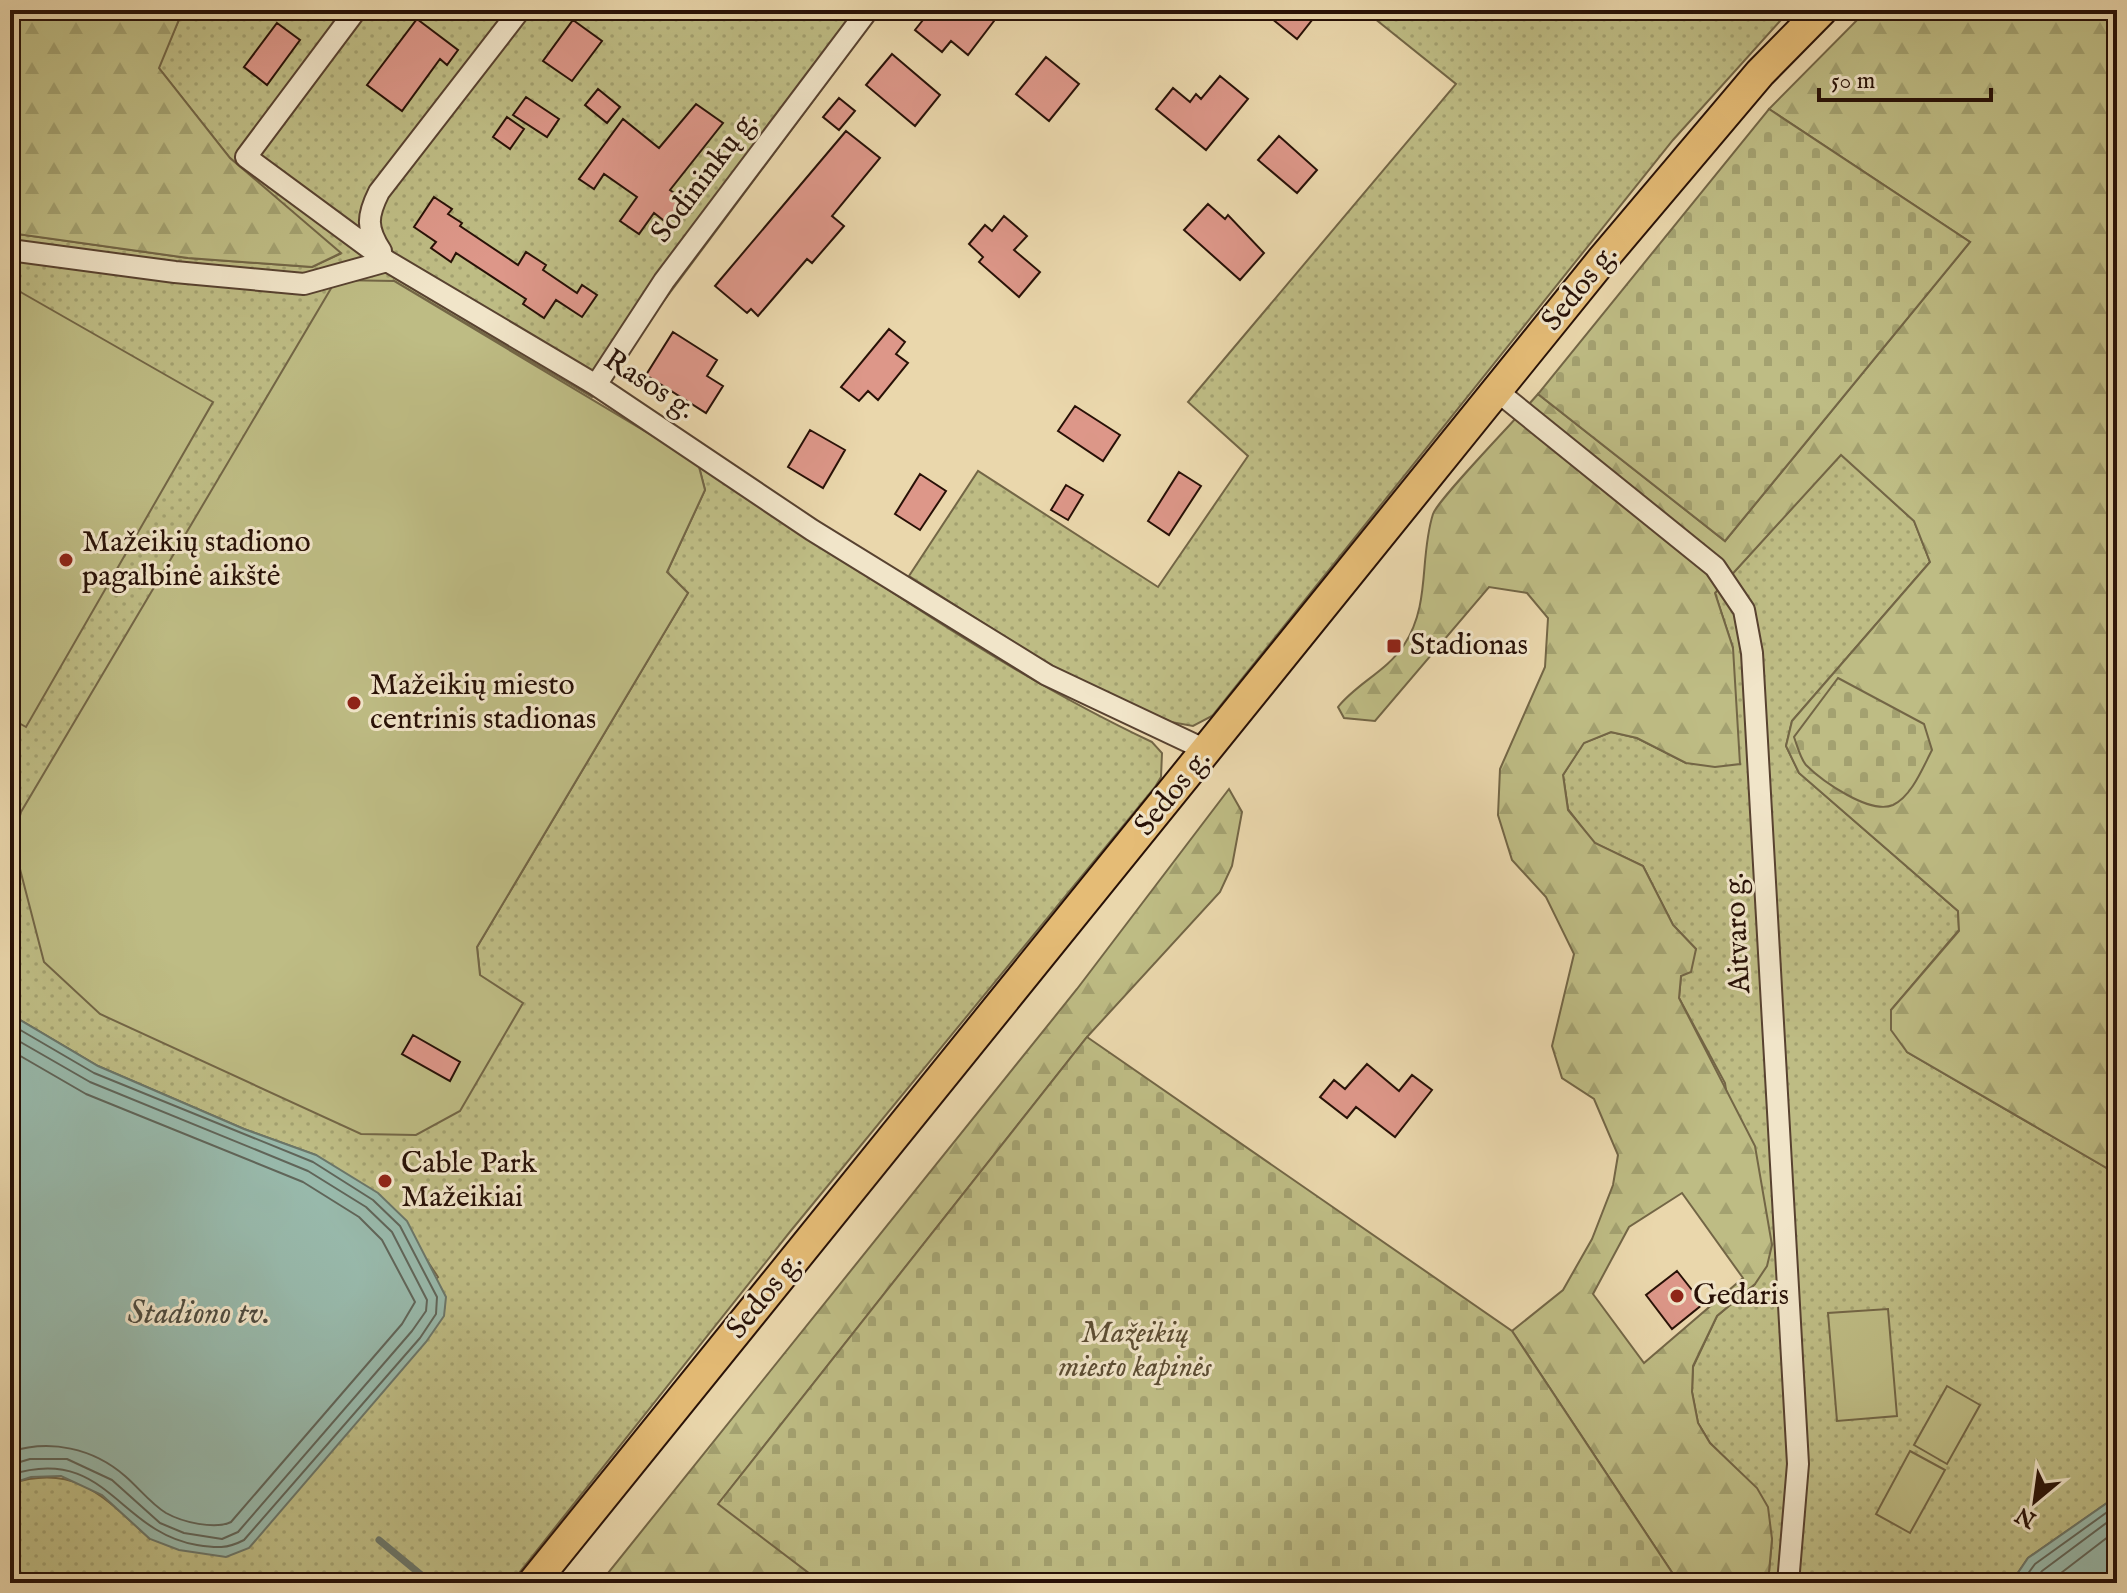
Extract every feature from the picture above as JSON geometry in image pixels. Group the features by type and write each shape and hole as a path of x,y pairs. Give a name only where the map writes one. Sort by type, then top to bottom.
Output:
{"main road":[{"name":"Sedos g.","path":"533,1583 1690,154 1822,10"}],"street":[{"name":"Rasos g.","path":"356,10 246,157 387,261 596,385 812,530 1047,675 1208,751"},
{"path":"10,250 175,272 304,284 387,261 368,230 369,212 379,192 520,10"},
{"name":"Sodininkų g.","path":"596,385 664,281 868,10"},
{"name":"Aitvaro g.","path":"1497,391 1715,567 1744,610 1752,653 1798,1464 1788,1583"}],"green space":[{"path":"10,10 183,10 159,68 230,158 341,253 312,267 188,258 10,233"},
{"path":"183,10 881,10 592,397 394,281 480,975 477,947 688,593 667,572 705,490 698,463 977,646 1092,712 1152,742 1162,753 1161,777 1155,787 789,1233 511,1583 10,1583 10,1484 33,1478 71,1481 103,1498 150,1539 438,1277 426,1259 316,1155 244,1129 98,1066 10,1014 10,233 188,258 312,267 340,254 230,158 158,67"},
{"path":"1364,10 1790,10 1673,140 1212,716 1193,726 1171,722 1061,672 909,576 978,471 1158,587 1248,456 1188,402 1456,84"},
{"path":"1867,10 2117,10 2117,1174 1907,1052 1891,1030 1891,1010 1959,931 1958,911 1799,773 1786,746 1792,721 1930,562 1914,521 1841,455 1715,593 1733,648 1740,764 1715,767 1686,763 1637,738 1611,732 1584,743 1563,775 1568,810 1595,843 1643,866 1673,925 1696,949 1691,972 1681,976 1679,998 1755,1146 1772,1245 1767,1266 1755,1284 1717,1316 1693,1366 1692,1392 1698,1423 1710,1443 1757,1488 1768,1507 1772,1539 1768,1583 1679,1583 1512,1331 1563,1290 1592,1239 1613,1185 1618,1155 1594,1099 1562,1078 1552,1046 1574,954 1546,897 1512,860 1498,815 1500,769 1545,667 1548,618 1527,593 1489,587 1375,721 1344,718 1338,707 1397,654 1412,629 1421,597 1429,531 1438,505 1538,394 1725,541 1970,242 1769,109","holes":["1682,1193 1743,1278 1644,1363 1593,1294 1629,1227"]},
{"path":"1769,109 1970,242 1725,541 1538,394"},
{"name":"Mažeikių miesto centrinis stadionas","path":"336,280 394,281 698,463 705,490 667,572 688,593 477,947 480,975 523,1003 460,1111 416,1135 361,1134 100,1014 44,962 13,842 21,812"},
{"name":"Mažeikių stadiono pagalbinė aikštė","path":"10,286 213,402 26,727 10,718"},
{"path":"1841,454 1914,521 1930,562 1792,721 1786,746 1799,773 1958,911 1959,930 1891,1010 1907,1052 2117,1174 2117,1496 2028,1558 2011,1583 1768,1583 1772,1539 1731,1464 1710,1443 1698,1423 1692,1392 1693,1367 1717,1316 1755,1284 1725,1083 1679,998 1681,976 1696,949 1673,925 1643,866 1594,843 1568,809 1563,775 1583,743 1611,732 1637,738 1686,763 1733,648 1715,593"},
{"path":"1838,678 1924,724 1932,750 1911,788 1893,805 1872,805 1847,795 1813,772 1800,755 1794,737"},
{"path":"1229,789 1242,812 1232,866 1220,892 1087,1037 719,1503 822,1583 600,1583 1077,989"},
{"name":"Mažeikių miesto kapinės","path":"1087,1037 1512,1331 1679,1583 822,1583 718,1504"},
{"path":"1888,1309 1897,1416 1837,1421 1828,1313"},
{"path":"1947,1386 1980,1405 1947,1464 1914,1445"},
{"path":"1910,1451 1945,1470 1910,1533 1876,1514"}],"water":[{"name":"Stadiono tv.","path":"10,1014 98,1066 244,1129 316,1155 378,1193 407,1221 446,1297 444,1316 426,1342 249,1548 226,1557 179,1550 150,1539 102,1495 61,1476 31,1477 10,1484"},
{"path":"2117,1496 2117,1583 2011,1583 2028,1558"}],"building":[{"path":"931,10 980,10 994,21 968,55 951,41 942,52 915,30"},
{"path":"1261,10 1320,10 1297,39"},
{"path":"417,19 458,50 447,65 440,59 402,111 367,85"},
{"path":"573,20 602,41 572,81 543,61"},
{"path":"277,23 300,40 267,85 244,67"},
{"path":"892,54 940,95 915,126 866,85"},
{"path":"1046,57 1079,84 1049,121 1016,94"},
{"path":"1220,76 1248,99 1206,150 1156,109 1173,88 1190,102 1196,94 1201,99"},
{"path":"598,89 620,107 607,123 585,105"},
{"path":"526,97 559,119 547,137 513,115"},
{"path":"839,98 855,111 839,130 823,117"},
{"path":"696,104 723,123 670,190 684,200 667,223 654,213 639,234 620,221 637,197 604,174 594,189 579,179 623,119 659,148"},
{"path":"507,117 524,129 510,149 493,137"},
{"path":"846,131 880,158 832,216 844,226 812,263 807,259 758,316 751,309 747,313 715,286"},
{"path":"1279,136 1317,170 1297,193 1258,160"},
{"path":"434,197 452,209 448,214 462,223 460,226 518,265 526,252 546,265 543,270 577,293 582,285 597,295 582,317 556,300 544,318 523,304 526,299 456,253 451,262 431,248 436,242 414,227"},
{"path":"1208,204 1225,219 1228,215 1264,253 1240,280 1184,230"},
{"path":"1004,216 1027,236 1014,250 1040,272 1019,297 979,262 983,257 969,244 985,225 992,231"},
{"path":"889,329 905,342 896,354 908,363 878,400 868,391 859,401 841,387"},
{"path":"673,332 717,360 707,376 723,386 706,413 646,375"},
{"path":"1075,406 1120,435 1103,461 1058,431"},
{"path":"810,430 845,450 823,488 788,467"},
{"path":"1179,472 1201,486 1169,535 1148,521"},
{"path":"920,474 946,491 920,530 895,514"},
{"path":"1066,485 1083,495 1068,520 1051,510"},
{"path":"413,1035 460,1062 450,1081 402,1054"},
{"path":"1367,1064 1399,1091 1412,1075 1432,1090 1395,1137 1356,1107 1347,1118 1320,1097 1334,1080 1345,1089"},
{"path":"1677,1271 1703,1304 1672,1329 1646,1295"}],"waterway":[{"path":"379,1540 431,1583"}],"place":[{"name":"Mažeikių stadiono pagalbinė aikštė","path":"66,560"},
{"name":"Stadionas","path":"1394,646"},
{"name":"Mažeikių miesto centrinis stadionas","path":"354,703"},
{"name":"Cable Park Mažeikiai","path":"385,1181"},
{"name":"Gedaris","path":"1677,1296"}]}
